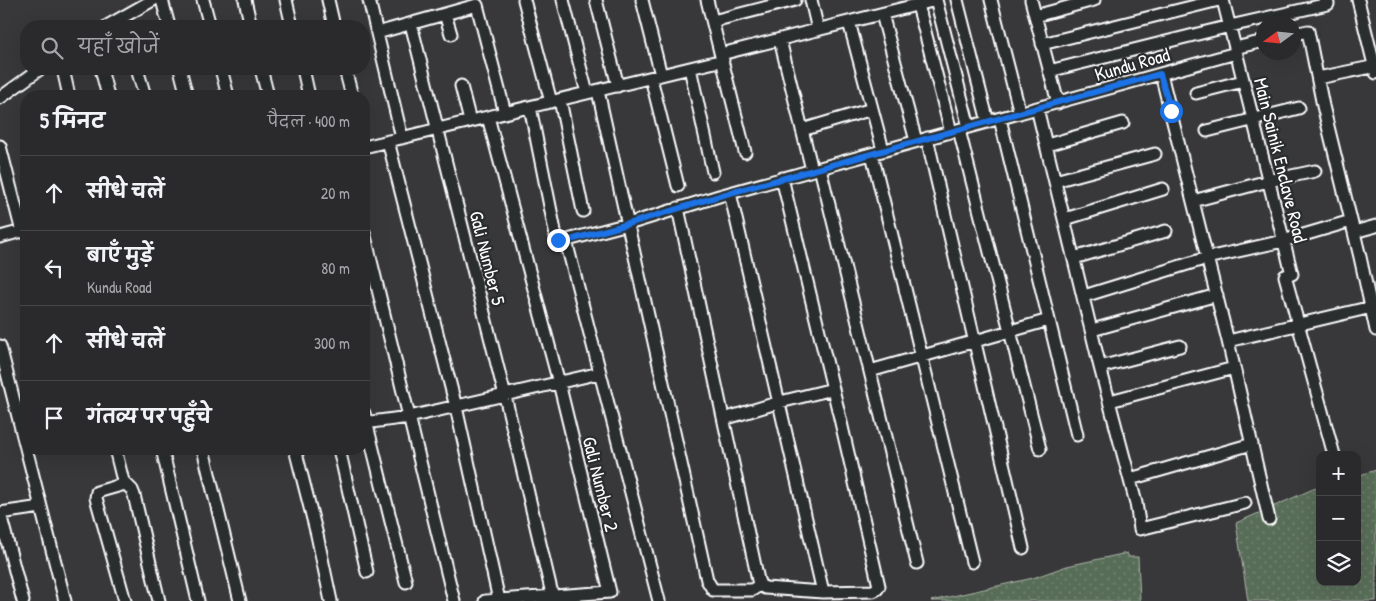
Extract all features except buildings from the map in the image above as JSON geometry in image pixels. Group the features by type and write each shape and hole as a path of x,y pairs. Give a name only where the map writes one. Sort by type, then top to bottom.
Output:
{"street":[{"path":"126,19 127,0"},
{"path":"126,19 153,0"},
{"path":"162,0 167,20"},
{"path":"203,0 208,20"},
{"path":"245,0 250,20"},
{"path":"286,0 291,20"},
{"path":"328,0 333,20"},
{"path":"369,0 402,138"},
{"path":"524,0 556,101 583,211"},
{"path":"564,0 592,92 628,224 707,580 713,590 752,590 760,585"},
{"path":"596,0 618,86"},
{"path":"642,0 678,186"},
{"path":"707,0 745,152"},
{"path":"713,21 795,0"},
{"path":"811,0 818,30"},
{"path":"370,145 690,68 780,40 936,0 960,129 1040,449"},
{"path":"957,0 988,122"},
{"path":"991,0 1020,113"},
{"path":"1031,0 1058,103"},
{"path":"1035,16 1094,0"},
{"path":"1042,44 1221,0"},
{"name":"Main Sainik Enclave Road","path":"1221,0 1230,26 1292,274 1285,276 1298,324"},
{"path":"1318,78 1375,68 1370,27 1358,0"},
{"path":"1049,72 1230,26 1328,4"},
{"path":"377,33 477,5 505,113"},
{"path":"918,5 960,129"},
{"path":"445,14 451,34"},
{"path":"882,14 922,140 975,342 1024,548"},
{"path":"849,22 872,109 877,152 921,357 972,562"},
{"name":"Gali Number 5","path":"411,24 505,396 553,598"},
{"path":"1301,32 1308,31 1373,306 1376,330"},
{"path":"780,40 802,130 816,169 870,371 917,563"},
{"name":"Kundu Road","path":"566,240 628,224 782,178 1160,74 1256,44"},
{"path":"690,68 713,172"},
{"path":"1160,74 1217,295 1269,520"},
{"path":"0,98 32,75"},
{"path":"64,75 68,90"},
{"path":"103,75 106,90"},
{"path":"139,75 142,90"},
{"path":"182,75 185,90"},
{"path":"223,75 226,90"},
{"path":"263,75 266,90"},
{"path":"304,75 308,90"},
{"path":"347,75 350,90"},
{"path":"1196,94 1243,81"},
{"path":"461,86 470,122"},
{"path":"530,107 556,236 560,242 566,240 659,601"},
{"path":"1038,108 1100,367 1130,479 1140,529 1244,503"},
{"path":"1207,131 1298,108"},
{"path":"802,130 872,109"},
{"name":"Gali Number 2","path":"488,117 558,383 610,592 553,598"},
{"path":"1000,118 1077,435"},
{"path":"1047,145 1123,123"},
{"path":"388,141 456,407 499,600"},
{"path":"0,146 20,217"},
{"path":"1056,181 1155,154"},
{"path":"1193,202 1268,181 1314,171"},
{"path":"678,208 760,585 765,588 823,592 873,591 879,586 782,178"},
{"path":"1065,219 1163,189"},
{"path":"730,193 823,592"},
{"path":"1084,296 1207,258 1353,227 1376,226"},
{"path":"1074,258 1166,231"},
{"path":"0,237 20,232"},
{"path":"370,256 454,601"},
{"path":"1092,330 1217,295"},
{"path":"1228,341 1373,306"},
{"path":"870,371 1049,320"},
{"path":"1298,324 1333,451"},
{"path":"0,346 20,425"},
{"path":"1100,367 1180,346"},
{"path":"1110,400 1234,368"},
{"path":"370,419 410,417 600,373"},
{"path":"724,418 833,389"},
{"path":"370,439 406,582"},
{"path":"1130,479 1252,444"},
{"path":"28,455 65,601"},
{"path":"116,455 125,484 132,490 134,495 159,601"},
{"path":"163,455 198,601"},
{"path":"204,455 240,601"},
{"path":"296,455 331,601"},
{"path":"340,455 367,572"},
{"path":"125,484 97,492 96,498 125,601"},
{"path":"22,601 0,514 41,507"},
{"path":"485,601 553,598"}],"green space":[{"path":"1376,470 1376,601 1248,601 1236,523 1316,488 1316,586 1361,586 1361,475"},
{"path":"1127,553 1129,557 1138,557 1140,601 931,601 1033,578 1067,566"}],"route":[{"path":"558,240 563,242 719,196 1160,74 1171,111"}]}
